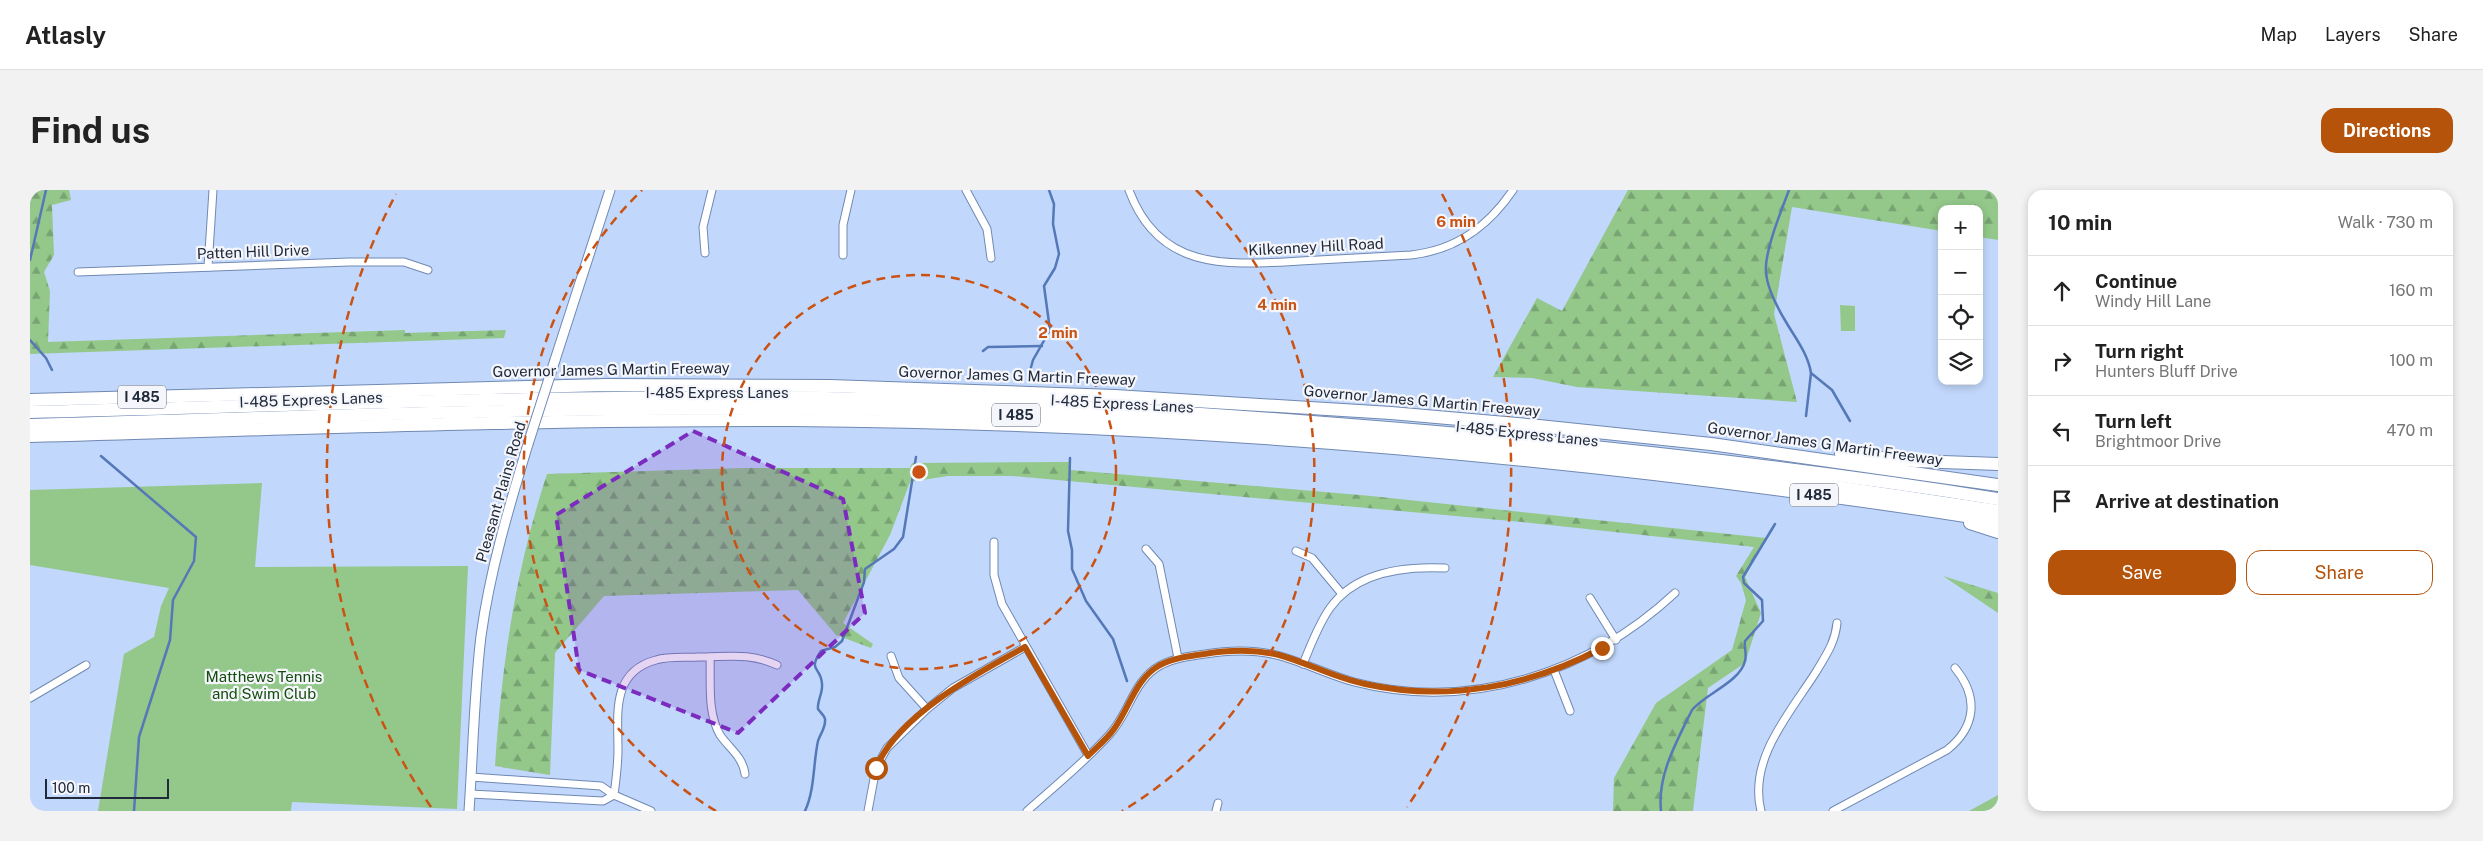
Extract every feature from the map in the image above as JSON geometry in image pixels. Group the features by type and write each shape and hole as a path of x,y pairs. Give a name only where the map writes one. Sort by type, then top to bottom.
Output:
{"highway":[{"name":"Governor James G Martin Freeway","path":"30,400 606,385 769,385 1115,396 1391,413 1712,444 1998,485"},
{"path":"165,409 254,393"},
{"name":"I-485 Express Lanes","path":"30,412 572,398 874,399 1190,413 1505,437 1791,469 1998,499"},
{"name":"I-485 Express Lanes","path":"30,425 473,411 884,410 1103,418 1340,432 1669,464 1998,511"},
{"path":"473,411 587,421"},
{"name":"I 485","path":"30,436 587,421 798,420 1091,429 1311,442 1671,476 1998,521"},
{"path":"1794,455 1818,452 1915,461 1998,464"},
{"path":"1914,509 1998,532"}],"street":[{"path":"208,267 213,190"},
{"name":"Pleasant Plains Road","path":"469,811 481,636 499,544 528,444 610,190"},
{"path":"705,253 703,227 712,190"},
{"path":"843,255 843,225 851,190"},
{"path":"966,190 987,229 990,258"},
{"name":"Kilkenney Hill Road","path":"1129,190 1146,221 1166,242 1191,256 1206,261 1237,265 1411,255 1439,250 1464,239 1485,224 1514,190"},
{"name":"Patten Hill Drive","path":"78,272 404,262 428,270"},
{"path":"994,542 994,575 998,592 1025,647 1088,756"},
{"path":"1146,549 1159,564 1178,658"},
{"path":"1296,551 1312,558 1342,594"},
{"path":"1302,664 1324,617 1342,594 1365,580 1390,571 1422,567 1445,568"},
{"path":"1027,811 1088,756 1115,728 1132,695 1147,676 1160,666 1178,658 1244,651 1278,655 1365,684 1434,692 1486,689 1554,670 1616,640 1674,593"},
{"path":"1590,598 1616,640"},
{"path":"1762,811 1759,784 1764,760 1772,741 1833,644 1837,623"},
{"path":"868,811 873,781 882,754 927,709 966,680 1025,647"},
{"path":"614,796 618,748 617,707 619,695 627,681 642,667 656,660 751,655 777,665"},
{"path":"891,656 899,678 927,709"},
{"path":"710,657 711,705 714,720 720,735 743,764 745,774"},
{"path":"30,698 86,665"},
{"path":"1833,811 1947,750 1957,741 1969,720 1972,699 1969,688 1955,668"},
{"path":"1554,670 1570,711"},
{"path":"471,777 601,786 614,796 650,811"},
{"path":"470,794 602,801 614,796"}],"highlighted area":[{"path":"693,431 843,499 865,613 738,733 579,670 556,515"}],"green space":[{"path":"30,190 69,190 71,200 52,205 54,255 44,272 50,291 48,342 405,330 405,333 506,330 504,338 30,354"},
{"path":"1628,190 1998,190 1998,240 1983,238 1983,205 1938,205 1938,230 1792,207 1774,314 1797,402 1577,387 1532,378 1493,377 1537,298 1562,311"},
{"path":"1840,305 1855,306 1855,331 1841,331"},
{"path":"1070,462 1071,470 1371,496 1766,538 1745,577 1761,613 1745,663 1708,688 1693,811 1613,811 1614,778 1656,703 1732,650 1746,600 1741,583 1736,576 1754,547 1522,522 1012,476 948,476 910,482 890,535 843,623 873,644 871,648 836,635 798,590 604,596 555,653 550,775 495,766 506,654 518,582 526,546 547,474 744,468 910,468 912,463"},
{"name":"Matthews Tennis and Swim Club","path":"262,483 255,567 468,566 457,809 292,802 291,811 98,811 124,654 154,637 161,606 169,588 30,565 30,490"},
{"path":"1943,576 1998,593 1998,613"},
{"path":"1998,795 1998,811 1969,811"}],"waterway":[{"path":"30,260 46,190"},
{"path":"1030,371 1033,360 1050,330 1044,286 1055,268 1059,254 1053,224 1054,204 1049,190"},
{"path":"1789,190 1768,253 1766,264 1768,285 1779,310 1804,353 1811,373 1832,390 1850,421"},
{"path":"30,340 46,358 52,370"},
{"path":"983,351 988,347 1042,346"},
{"path":"1806,416 1811,373"},
{"path":"101,456 196,537 194,561 173,600 170,640 139,737 134,811"},
{"path":"805,811 812,785 818,741 825,722 824,716 818,709 822,684 815,662 821,651 835,647 842,641 864,582 865,569 894,549 903,537 916,457"},
{"path":"1070,458 1068,531 1072,550 1072,569 1086,601 1113,639 1127,681"},
{"path":"1661,811 1662,784 1665,771 1692,710 1729,682 1742,668 1746,656 1745,641 1763,621 1762,600 1744,583 1743,577 1775,524"}],"route":[{"path":"876,768 887,748 941,697 966,680 1025,647 1088,756 1115,728 1140,682 1160,666 1185,656 1232,651 1269,653 1353,682 1382,688 1419,692 1458,692 1486,689 1542,675 1564,667 1602,648"}]}
